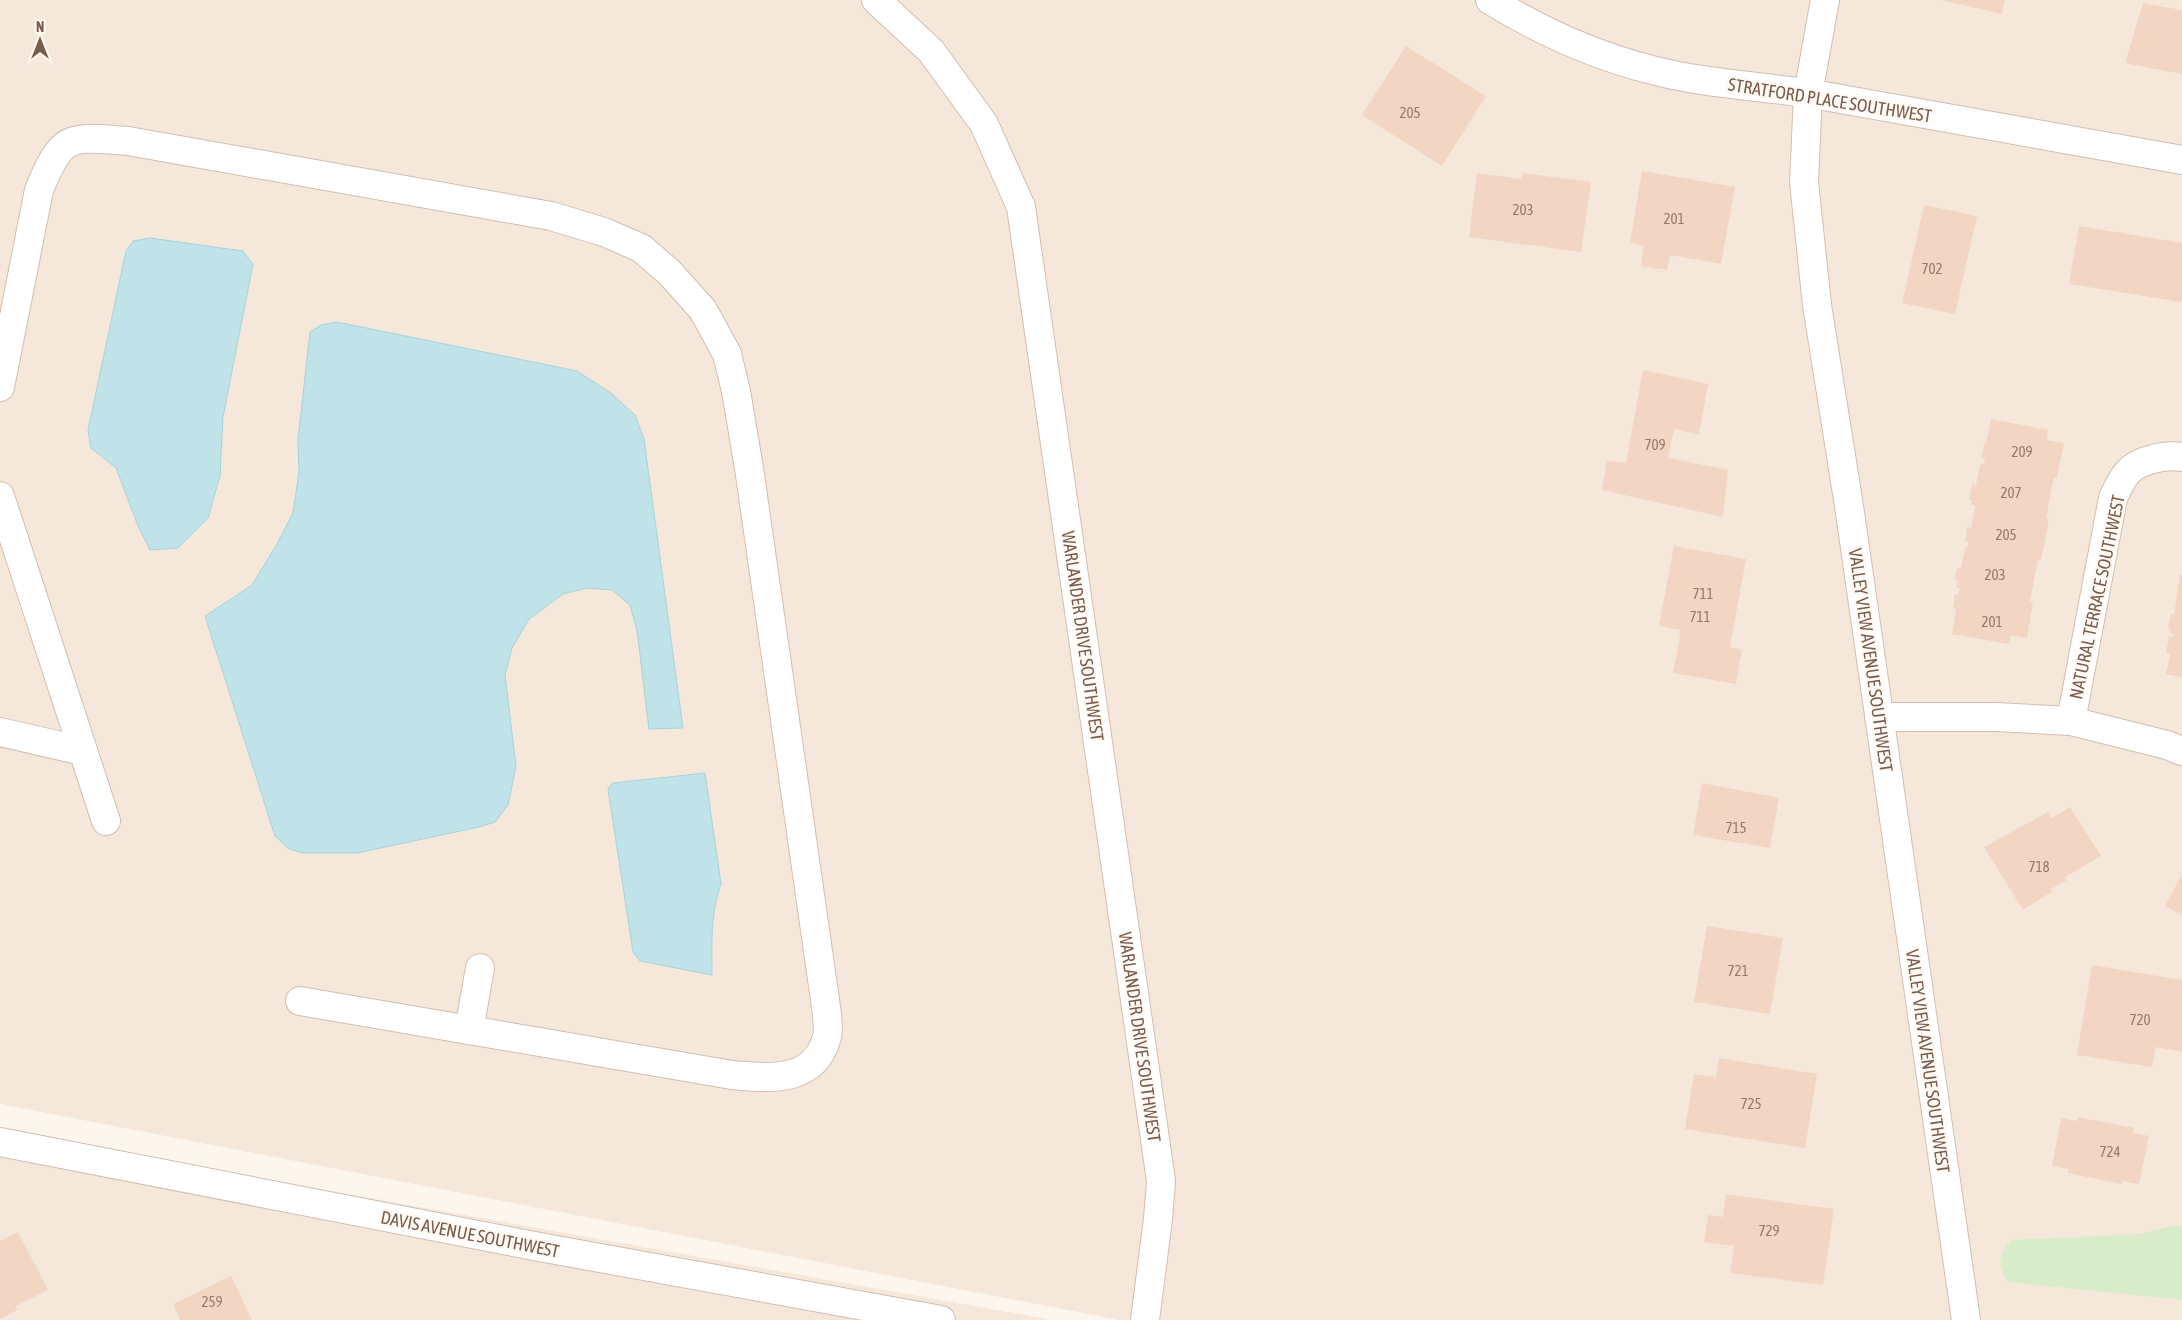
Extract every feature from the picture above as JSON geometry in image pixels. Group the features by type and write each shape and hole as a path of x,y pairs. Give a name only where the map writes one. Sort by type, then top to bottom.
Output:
{"street":[{"name":"WARLANDER DRIVE SOUTHWEST","path":"876,0 930,52 984,124 1022,207 1161,1181 1145,1320"},
{"name":"STRATFORD PLACE SOUTHWEST","path":"1490,0 1515,15 1581,48 1653,71 1735,85 1808,94 2182,160"},
{"name":"VALLEY VIEW AVENUE SOUTHWEST","path":"1825,0 1808,94 1804,182 1817,305 1879,717 1966,1320"},
{"path":"0,387 39,190 51,161 61,147 76,139 128,141 552,216 604,232 641,248 669,272 702,310 727,354 736,391 749,468 825,1004 828,1036 818,1056 799,1073 774,1078 732,1075 300,1001"},
{"name":"NATURAL TERRACE SOUTHWEST","path":"2071,721 2114,498 2127,473 2157,458 2182,457"},
{"path":"0,496 106,821"},
{"path":"1879,717 1996,717 2071,721 2167,745 2182,751"},
{"path":"0,732 83,751"},
{"path":"469,1030 480,968"},
{"name":"DAVIS AVENUE SOUTHWEST","path":"0,1142 534,1246 941,1320"}],"shaded area":[{"path":"0,0 2182,0 2182,1320 1119,1320 0,1104"},
{"path":"0,1132 1053,1320 0,1320"}],"green space":[{"path":"2175,1225 2182,1226 2182,1300 2007,1282 2002,1269 2001,1256 2011,1240 2141,1234"}],"water":[{"path":"150,238 243,251 253,264 223,417 220,476 208,518 178,548 150,550 138,526 116,468 91,448 88,430 126,251 133,241"},
{"path":"337,322 577,371 611,393 635,415 644,439 683,728 649,729 637,630 630,605 612,590 587,588 563,594 529,619 512,648 505,675 516,766 508,805 495,822 357,853 304,853 289,849 275,836 205,616 252,585 293,513 299,472 298,440 310,332 321,325"},
{"path":"705,773 721,884 713,918 712,975 640,961 633,952 608,789 613,783"}],"building":[{"path":"1941,0 2005,0 2002,14"},
{"path":"2143,3 2182,10 2182,74 2125,63"},
{"path":"1406,46 1486,96 1442,166 1362,115"},
{"path":"1642,171 1735,187 1721,264 1670,255 1667,270 1641,266 1644,246 1630,243"},
{"path":"1477,173 1521,179 1522,173 1591,182 1581,252 1469,237"},
{"path":"1924,205 1977,216 1955,314 1902,303"},
{"path":"2079,226 2182,243 2182,302 2069,284"},
{"path":"1643,370 1708,384 1699,435 1674,429 1668,458 1728,470 1723,517 1602,490 1607,461 1626,463"},
{"path":"1991,419 2048,430 2047,440 2064,443 2057,478 2054,477 2046,519 2049,519 2030,601 2033,602 2027,638 2011,635 2009,644 1952,634 1956,609 1953,608 1955,594 1958,595 1960,588 1956,588 1958,581 1954,580 1957,568 1961,569 1965,547 1968,547 1969,542 1965,541 1967,527 1971,528 1975,506 1971,505 1972,500 1969,500 1972,484 1976,485 1980,464 1984,464 1985,459 1981,458"},
{"path":"1674,546 1746,559 1730,647 1742,650 1736,684 1673,673 1681,630 1659,626"},
{"path":"2180,574 2182,575 2182,677 2166,674 2170,654 2166,653 2169,636 2173,637 2174,634 2170,633 2171,629 2168,628 2171,614 2174,615"},
{"path":"1702,783 1779,798 1770,848 1693,835"},
{"path":"2070,807 2101,856 2065,877 2067,880 2051,889 2053,891 2023,910 1984,847 2048,812 2052,818"},
{"path":"2182,874 2182,915 2165,906"},
{"path":"1707,926 1783,938 1770,1014 1694,1002"},
{"path":"2092,965 2182,980 2182,1052 2156,1047 2152,1067 2077,1055"},
{"path":"1719,1058 1817,1074 1805,1148 1685,1129 1694,1074 1716,1077"},
{"path":"2077,1117 2134,1128 2133,1133 2149,1136 2139,1184 2122,1181 2122,1184 2068,1173 2068,1169 2052,1166 2061,1118 2077,1121"},
{"path":"1726,1194 1834,1209 1823,1285 1730,1273 1734,1246 1704,1242 1708,1215 1723,1217"},
{"path":"18,1232 48,1290 16,1306 17,1310 0,1319 0,1241"},
{"path":"231,1276 252,1320 180,1320 173,1304"}]}
